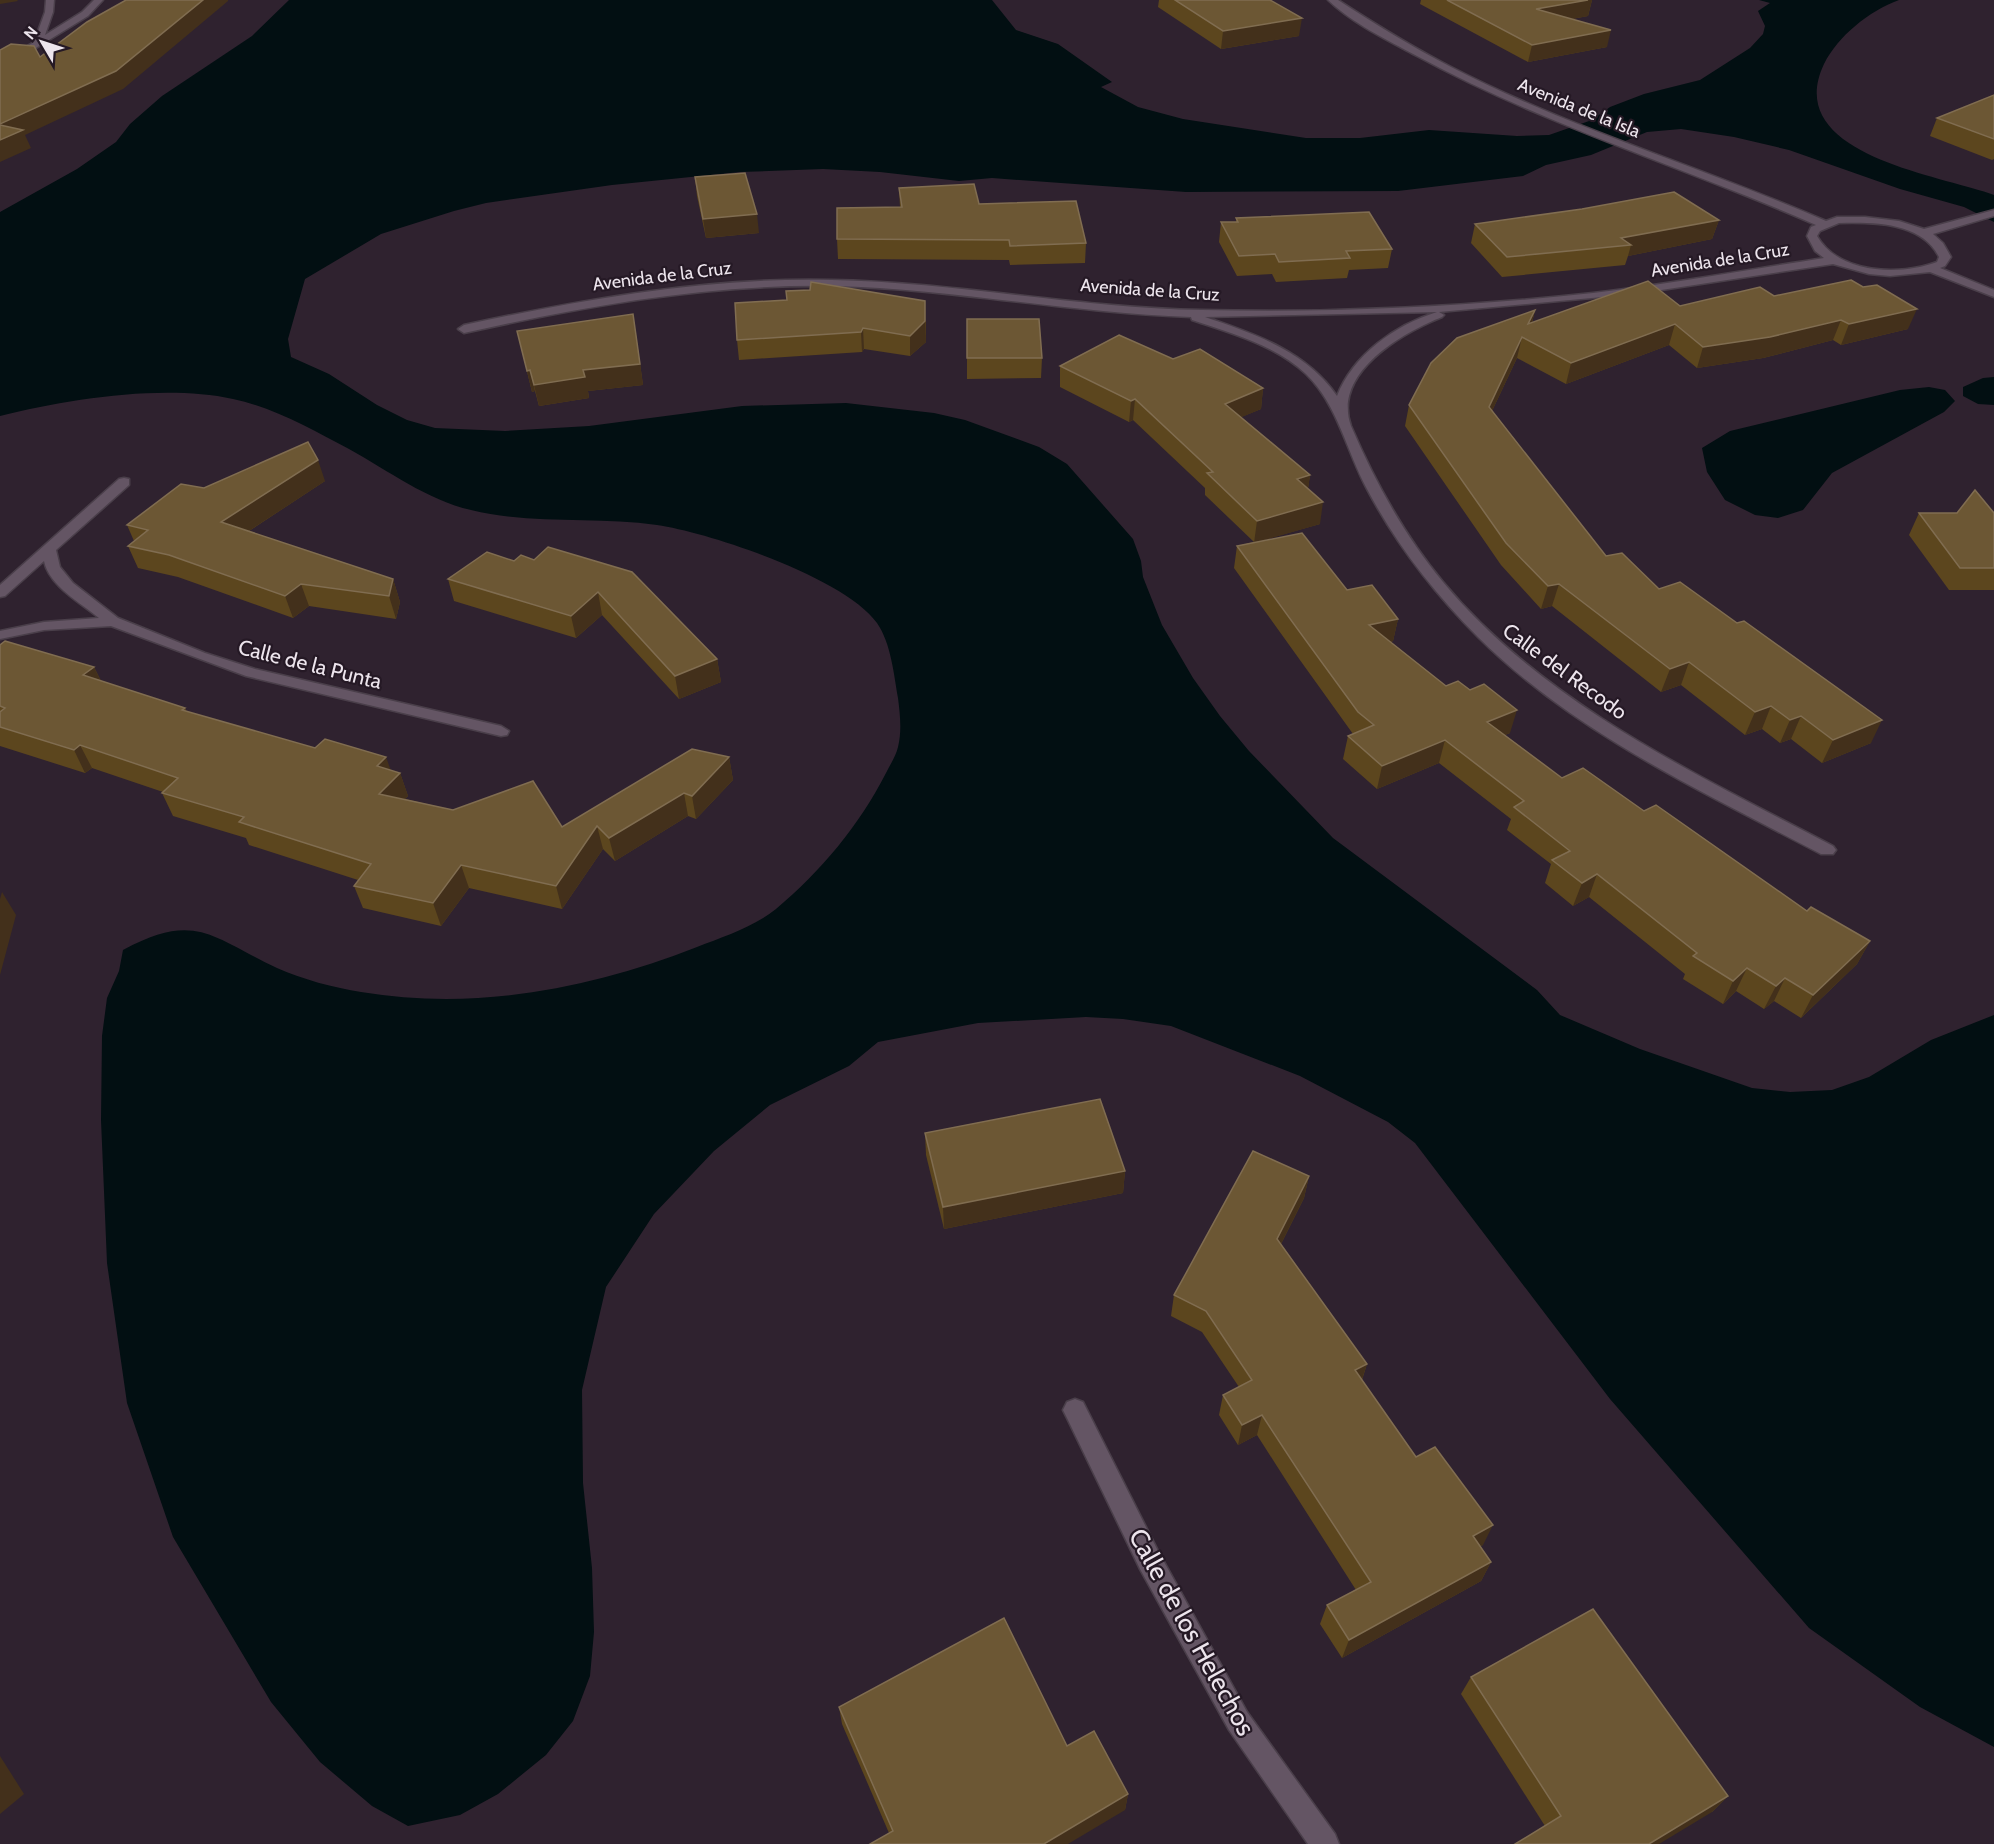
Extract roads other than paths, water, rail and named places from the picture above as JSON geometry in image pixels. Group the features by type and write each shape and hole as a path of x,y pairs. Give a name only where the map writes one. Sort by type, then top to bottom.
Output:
{"street":[{"path":"37,45 49,12 50,0"},
{"path":"0,67 85,14 99,0"},
{"name":"Avenida de la Isla","path":"1332,0 1389,37 1442,66 1558,121 1762,196 1824,224"},
{"path":"1923,233 1994,213"},
{"path":"1852,219 1870,220 1923,233 1943,249 1945,257 1941,264 1932,269 1886,273 1835,260 1814,244 1812,236 1815,229 1824,224 1852,219"},
{"name":"Avenida de la Cruz","path":"464,329 615,298 723,285 780,283 883,285 1180,313 1454,309 1677,285 1835,260"},
{"path":"1932,269 1994,294"},
{"path":"1341,413 1346,390 1356,373 1378,348 1419,321 1454,309"},
{"name":"Calle del Recodo","path":"1180,313 1228,328 1293,359 1319,381 1341,413 1366,480 1414,555 1447,598 1491,644 1551,692 1637,748 1827,850"},
{"path":"0,593 124,482"},
{"name":"Calle de la Punta","path":"49,549 52,567 68,586 113,621 200,656 251,673 501,731"},
{"name":"Calle de la Punta","path":"0,634 44,626 113,621"},
{"name":"Calle de los Helechos","path":"1075,1410 1149,1560 1238,1721 1325,1844"}]}
